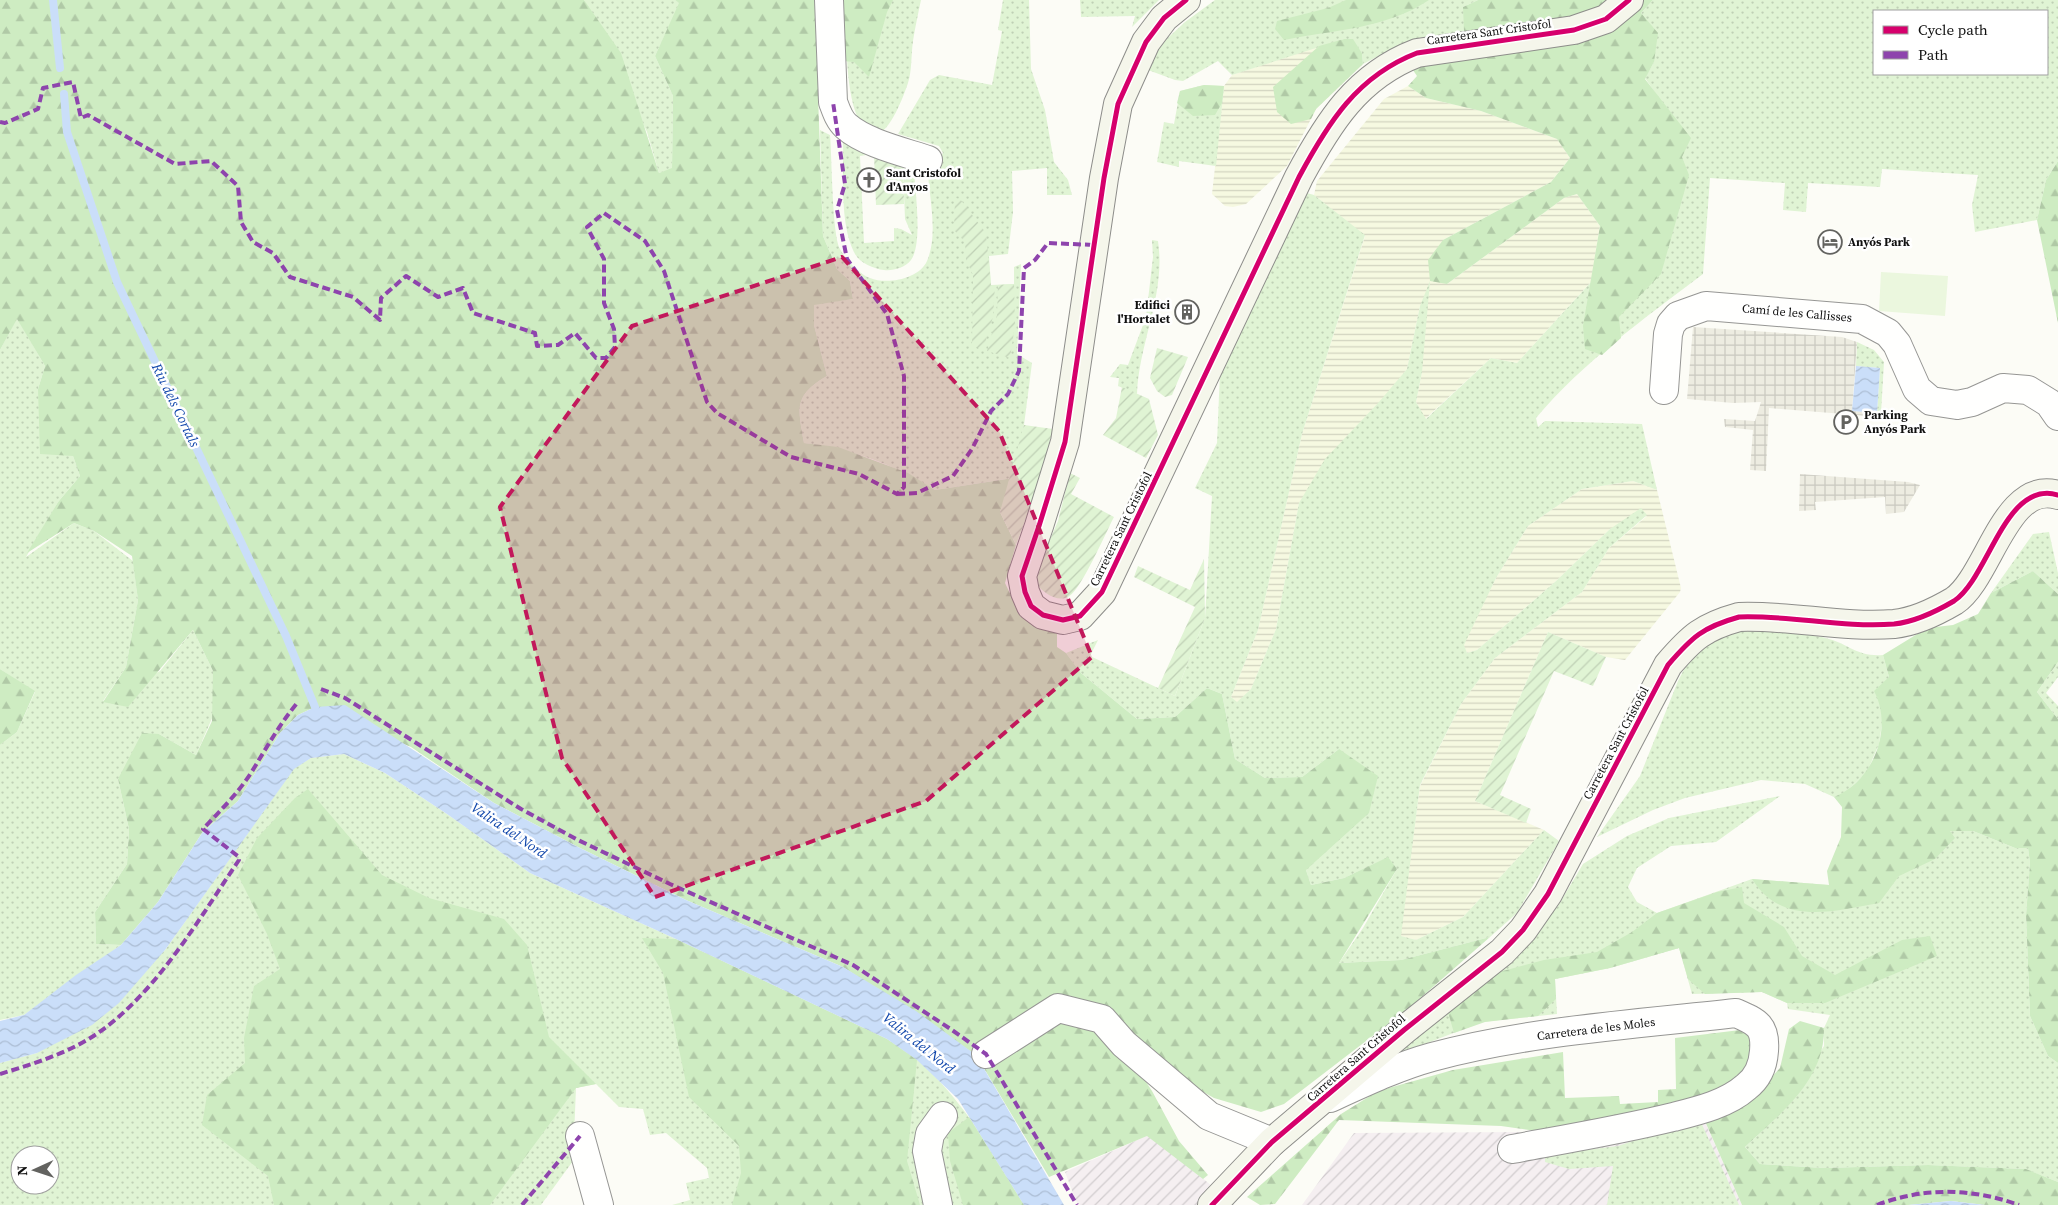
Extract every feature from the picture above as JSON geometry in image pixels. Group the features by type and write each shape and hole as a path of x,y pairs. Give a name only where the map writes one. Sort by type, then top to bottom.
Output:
{"main road":[{"name":"Carretera Sant Cristofol","path":"1186,0 1164,18 1146,42 1118,104 1104,178 1065,442 1040,526 1022,576 1025,592 1031,606 1043,615 1063,620 1080,616 1102,592 1299,177 1322,134 1367,80 1397,60 1417,53 1574,30 1606,19 1628,0"},
{"name":"Carretera Sant Cristofol","path":"1212,1205 1265,1150 1404,1030 1502,952 1524,930 1548,894 1668,665 1692,638 1715,624 1739,617 1896,624 1925,616 1956,600 1974,580 2006,522 2020,505 2034,495 2050,492 2058,495"}],"street":[{"path":"829,0 833,102 839,116 846,126 862,136 928,160"},
{"name":"Camí de les Callisses","path":"1664,390 1668,334 1672,324 1678,316 1693,310 1716,307 1862,319 1888,333 1897,344 1917,389 1931,401 1957,405 1972,402 2003,388 2028,390 2049,403 2058,416"},
{"path":"986,1054 1058,1008 1102,1019 1124,1044 1209,1116 1265,1150"},
{"name":"Carretera de les Moles","path":"1319,1103 1385,1073 1430,1057 1492,1042 1736,1012 1753,1020 1762,1029 1765,1038 1763,1061 1760,1071 1745,1089 1700,1110 1632,1127 1512,1148"},
{"path":"938,1205 926,1151 930,1134 943,1116"},
{"path":"580,1136 599,1205"}],"highlighted area":[{"path":"842,257 999,431 1092,657 926,801 655,897 562,758 500,507 632,326"}],"shaded area":[{"path":"1693,327 1842,337 1857,342 1852,411 1881,413 1881,417 1769,408 1766,471 1750,470 1753,430 1725,427 1724,419 1755,421 1761,402 1733,403 1687,399"},
{"path":"1800,474 1908,482 1920,485 1904,512 1886,514 1885,497 1815,502 1816,510 1799,511"},
{"path":"1693,1095 1742,1205 1302,1205 1354,1133 1543,1132"},
{"path":"1151,1134 1234,1205 1080,1205 1076,1201 1065,1172"}],"green space":[{"path":"0,0 584,0 621,53 659,173 672,168 673,96 655,56 679,3 675,0 893,0 887,12 869,77 854,62 821,59 818,95 823,236 837,269 850,281 853,299 814,305 814,325 827,376 808,390 800,404 800,421 804,443 838,447 908,473 935,490 1013,478 1000,512 1016,545 1005,583 1019,612 1057,631 1057,647 1066,653 1081,673 1137,719 1175,717 1207,688 1222,694 1235,759 1265,778 1302,777 1339,749 1378,776 1369,813 1306,870 1311,885 1344,878 1388,857 1397,869 1339,963 1401,960 1490,937 1409,1008 1284,1104 1261,1112 1214,1098 1180,1079 1129,1056 1152,1091 1179,1141 1208,1175 1203,1179 1147,1136 1049,1177 976,1055 843,967 686,900 580,848 494,803 411,747 315,707 298,715 280,733 238,801 202,833 158,902 121,945 96,944 95,912 127,864 129,829 118,779 142,733 159,734 196,755 212,721 213,671 193,630 128,707 103,702 126,667 138,600 132,556 94,531 74,523 27,553 58,502 80,476 73,456 40,454 38,389 45,366 17,319 0,350"},
{"path":"584,0 675,0 680,3 655,56 673,96 672,169 659,173 647,132"},
{"path":"846,0 921,0 913,41 908,83 900,104 887,127 877,133 865,128 857,116 852,98 848,76"},
{"path":"1003,0 1029,0 1031,69 1045,110 1054,162 1068,180 1072,195 1047,195 1047,168 1012,171 1013,212 1008,254 989,256 991,285 1014,284 1014,267 1021,264 1017,354 1032,363 1024,425 1013,478 935,490 888,465 872,459 839,449 804,443 800,421 800,404 808,390 827,376 814,325 814,304 853,299 850,281 837,269 823,236 820,130 830,135 835,228 842,253 861,273 877,280 902,279 917,272 927,261 932,241 933,230 928,174 934,176 934,166 943,153 939,146 898,134 930,80 939,75 992,85 1002,31 998,30"},
{"path":"1080,0 1159,0 1132,27 1135,16 1081,17"},
{"path":"1215,0 1478,0 1463,7 1498,30 1416,41 1388,51 1363,64 1362,53 1353,40 1344,39 1232,75 1218,61 1183,81 1148,70 1159,46 1185,22"},
{"path":"1346,0 1429,0 1395,17 1359,27 1284,40 1275,29 1277,21 1328,8"},
{"path":"1478,0 1653,0 1641,13 1658,33 1654,62 1645,79 1691,138 1682,157 1689,175 1661,274 1619,317 1621,338 1602,355 1585,349 1583,326 1600,226 1577,194 1564,198 1447,284 1430,281 1428,260 1443,240 1551,182 1570,158 1557,139 1481,111 1426,98 1408,86 1417,76 1398,48 1416,41 1464,31 1463,7"},
{"path":"1653,0 2058,0 2058,161 2046,180 2037,220 1975,232 1972,205 1978,175 1882,169 1880,187 1808,183 1806,212 1783,210 1785,183 1710,178 1703,274 1594,359 1536,418 1538,427 1545,421 1642,424 1657,490 1633,481 1582,489 1528,526 1496,578 1464,645 1467,653 1477,650 1556,581 1610,529 1641,508 1647,515 1609,548 1582,592 1495,658 1461,704 1420,785 1401,936 1416,940 1463,917 1544,830 1559,841 1517,913 1490,937 1401,960 1339,963 1363,928 1397,869 1387,858 1344,878 1311,885 1306,870 1339,749 1302,777 1265,778 1235,759 1222,694 1207,688 1175,717 1137,719 1081,673 1066,653 1098,640 1090,656 1175,696 1205,618 1212,496 1195,488 1217,443 1220,372 1307,193 1314,195 1365,235 1302,434 1258,630 1231,697 1237,702 1251,689 1276,629 1299,503 1325,459 1379,402 1407,369 1420,306 1430,281 1422,372 1416,402 1426,419 1491,358 1517,363 1604,268 1665,107 1645,78 1654,62 1641,13"},
{"path":"1341,39 1363,64 1316,109 1287,166 1246,204 1233,207 1225,206 1212,194 1224,86 1232,75"},
{"path":"1344,39 1353,39 1362,53 1363,64 1316,109 1311,119 1291,124 1277,112 1273,87 1319,46"},
{"path":"1204,85 1224,86 1216,166 1179,161 1179,167 1157,162 1164,122 1174,124 1180,91"},
{"path":"1204,85 1224,86 1222,103 1215,115 1193,116 1177,103 1180,91"},
{"path":"1408,86 1426,98 1481,111 1557,139 1570,158 1551,182 1443,240 1447,284 1564,198 1577,194 1600,226 1591,282 1517,363 1491,358 1425,419 1416,402 1422,372 1420,306 1407,369 1299,503 1276,629 1251,689 1237,703 1231,697 1258,630 1302,434 1365,236 1314,195 1317,181 1384,99"},
{"path":"843,141 866,149 866,155 860,156 864,243 894,241 894,228 901,229 912,235 905,219 903,167 914,170 917,242 911,260 902,267 887,270 876,268 864,263 855,254 850,242 844,214"},
{"path":"874,155 882,155 903,167 904,204 876,205"},
{"path":"2058,161 2058,323 2037,220 2046,180"},
{"path":"955,198 960,199 986,233 991,285 995,285 993,317 983,350 972,345 973,275 966,260 965,242 954,230"},
{"path":"1152,240 1158,241 1158,280 1142,356 1137,394 1118,386 1119,378 1110,377 1120,364 1128,365 1146,317 1153,257"},
{"path":"1881,272 1948,276 1945,316 1879,311"},
{"path":"1014,284 1015,325 1010,358 987,351 997,315 998,285"},
{"path":"17,318 45,366 38,389 73,456 80,476 58,502 26,557 74,523 94,531 133,561 138,600 126,667 103,701 160,671 193,630 213,671 213,716 196,755 159,734 118,779 129,829 127,864 95,912 96,944 121,945 24,1015 0,1020 0,745 17,732 35,692 0,669 0,350"},
{"path":"1857,342 1874,350 1884,362 1881,413 1877,413 1880,368 1856,366"},
{"path":"1157,348 1188,357 1172,395 1165,397 1157,391 1150,378"},
{"path":"1122,387 1149,399 1158,435 1146,458 1103,435 1116,418"},
{"path":"1024,425 1053,429 1036,492 1016,545 1000,512"},
{"path":"1070,473 1080,478 1071,494 1114,517 1080,584 1068,597 1059,598 1045,593 1035,583 1035,574 1058,521"},
{"path":"1633,481 1657,490 1681,588 1680,592 1625,660 1606,657 1548,632 1475,801 1544,830 1463,917 1416,940 1400,936 1420,786 1461,704 1495,658 1582,592 1609,548 1647,516 1610,529 1556,581 1477,650 1467,653 1463,645 1496,578 1528,526 1582,489"},
{"path":"2049,532 2058,573 2058,594 2033,571 1991,593 2033,534"},
{"path":"1204,559 1205,618 1175,696 1158,688 1195,607 1134,577 1138,566 1190,590"},
{"path":"2033,571 2058,594 2058,662 2037,692 2058,719 2058,1063 2048,1056 2030,1016 2026,915 2030,863 2028,848 2015,848 1973,831 1950,831 1955,838 1935,859 1899,876 1879,903 1827,912 1793,910 1778,904 1764,894 1752,879 1829,885 1827,871 1841,837 1842,807 1834,797 1848,790 1860,779 1869,767 1880,737 1882,721 1880,706 1874,691 1889,677 1883,655 1927,628 1953,625 1978,614 1991,593"},
{"path":"1729,631 1805,634 1836,641 1867,654 1883,655 1889,677 1880,701 1883,717 1879,744 1867,772 1845,793 1834,797 1805,784 1761,780 1685,798 1653,810 1597,837 1640,776 1678,681 1692,654"},
{"path":"1548,632 1606,657 1593,686 1554,671 1500,795 1531,809 1526,823 1475,801"},
{"path":"2058,662 2058,677 2046,693 2058,706 2058,719 2037,692"},
{"path":"0,669 35,691 17,732 0,745"},
{"path":"344,754 385,773 530,873 676,939 887,1039 918,1060 950,1093 977,1128 1024,1205 672,1205 690,1200 686,1183 709,1178 707,1168 666,1133 650,1135 643,1109 619,1107 596,1084 576,1088 573,1161 541,1205 0,1205 0,1063 37,1053 165,950 294,768 311,758"},
{"path":"308,789 382,875 429,898 504,919 527,945 549,1037 596,1084 576,1088 490,1205 274,1205 268,1176 202,1125 207,1095 245,1063 244,1038 254,986 280,969 267,934 238,875 257,838 295,798"},
{"path":"1780,796 1716,842 1671,846 1637,868 1628,887 1637,902 1657,913 1752,879 1829,885 1923,830 1973,831 2015,848 2028,848 2030,863 2026,915 2030,1016 2048,1056 2058,1063 2058,1182 2025,1169 1928,1165 1824,1168 1760,1164 1745,1147 1774,1120 1824,1046 1824,1028 1830,1015 1788,1009 1787,1003 1762,992 1692,994 1679,948 1610,968 1555,979 1557,1014 1482,1022 1391,1057 1499,972 1558,906 1583,864 1627,836 1669,818"},
{"path":"1742,887 1744,903 1784,927 1802,956 1835,975 1902,940 1930,936 1937,956 1825,1003 1787,1003 1762,992 1705,994 1688,979 1679,948 1610,968 1555,979 1556,999 1538,1016 1485,1022 1454,1033 1448,1012 1499,972 1544,960 1597,952 1632,932 1657,913 1717,892"},
{"path":"642,938 676,939 887,1039 917,1060 907,1161 920,1205 732,1205 741,1173 739,1146 689,1097 663,973"},
{"path":"1800,1021 1824,1028 1822,1047 1817,1064 1809,1080 1798,1095 1786,1109 1745,1147 1760,1164 1824,1168 1928,1165 2026,1169 2058,1182 2058,1205 1985,1205 1951,1201 1908,1205 1742,1205 1704,1119 1759,1091 1780,1068 1789,1029"},
{"path":"1740,1030 1753,1037 1749,1071 1734,1083 1695,1100 1543,1132 1501,1126 1339,1120 1275,1204 1260,1205 1247,1197 1341,1114 1378,1091 1453,1070 1563,1052 1565,1098 1619,1096 1620,1104 1658,1102 1658,1090 1676,1089 1675,1038"},
{"path":"969,1117 1024,1205 963,1205 950,1161 948,1133"},
{"path":"1699,1118 1739,1205 1607,1205 1613,1166 1569,1169 1545,1162 1545,1155 1618,1146"}],"water":[{"path":"1856,366 1880,368 1877,413 1852,411"},
{"name":"Valira del Nord","path":"345,705 494,803 686,900 843,967 916,1011 976,1055 1064,1205 1024,1205 958,1099 917,1060 887,1039 676,939 530,873 385,773 344,754 311,758 294,769 165,950 119,1003 92,1025 37,1053 0,1063 0,1021 24,1015 76,975 121,945 158,902 202,833 238,801 280,733 298,715 315,707"},
{"path":"1951,1201 1985,1205 1908,1205"}],"waterway":[{"name":"Riu dels Cortals","path":"53,0 60,68"},
{"name":"Riu dels Cortals","path":"64,94 67,132 117,282 286,636 315,707"}],"marked path":[{"path":"0,122 5,123 38,109 43,88 73,82 81,118 88,115 175,164 211,161 238,186 241,222 253,242 273,253 290,277 353,297 380,320 381,298 406,276 438,297 463,288 473,313 535,333 537,346 558,345 575,333 596,358 606,358 615,347 614,329 604,303 604,259 587,227 604,213 645,241 664,271 707,402 717,413 791,457 859,474 897,494 904,487 904,376 887,314 847,259 837,210 845,184 833,102"},
{"path":"897,494 917,493 953,476 972,449 991,411 1008,394 1019,371 1024,268 1035,260 1048,243 1095,245"},
{"path":"321,689 345,698 521,809 576,839 670,884 853,965 952,1030 986,1054 1077,1205"},
{"path":"0,1074 51,1057 87,1040 119,1016 158,976 176,953 239,860 239,857 203,829 246,780 298,702"},
{"path":"522,1205 580,1136"},
{"path":"1877,1205 1912,1195 1948,1192 1984,1195 2019,1205"}],"cycle path":[{"path":"1186,0 1164,18 1146,42 1118,104 1104,178 1065,442 1022,576 1025,592 1031,606 1043,615 1063,620 1080,616 1102,592 1299,177 1321,138 1346,103 1377,74 1417,53 1574,30 1606,19 1629,0"},
{"path":"1212,1205 1272,1142 1404,1030 1502,952 1523,930 1548,894 1668,665 1699,634 1716,625 1739,617 1875,625 1902,623 1925,616 1954,601 1966,589 1978,572 1999,533 2011,515 2024,502 2040,494 2058,495"}],"place":[{"name":"Sant Cristofol d'Anyos","path":"869,180"},
{"name":"Anyós Park","path":"1830,242"},
{"name":"Edifici l'Hortalet","path":"1187,312"},
{"name":"Parking Anyós Park","path":"1846,422"}]}
